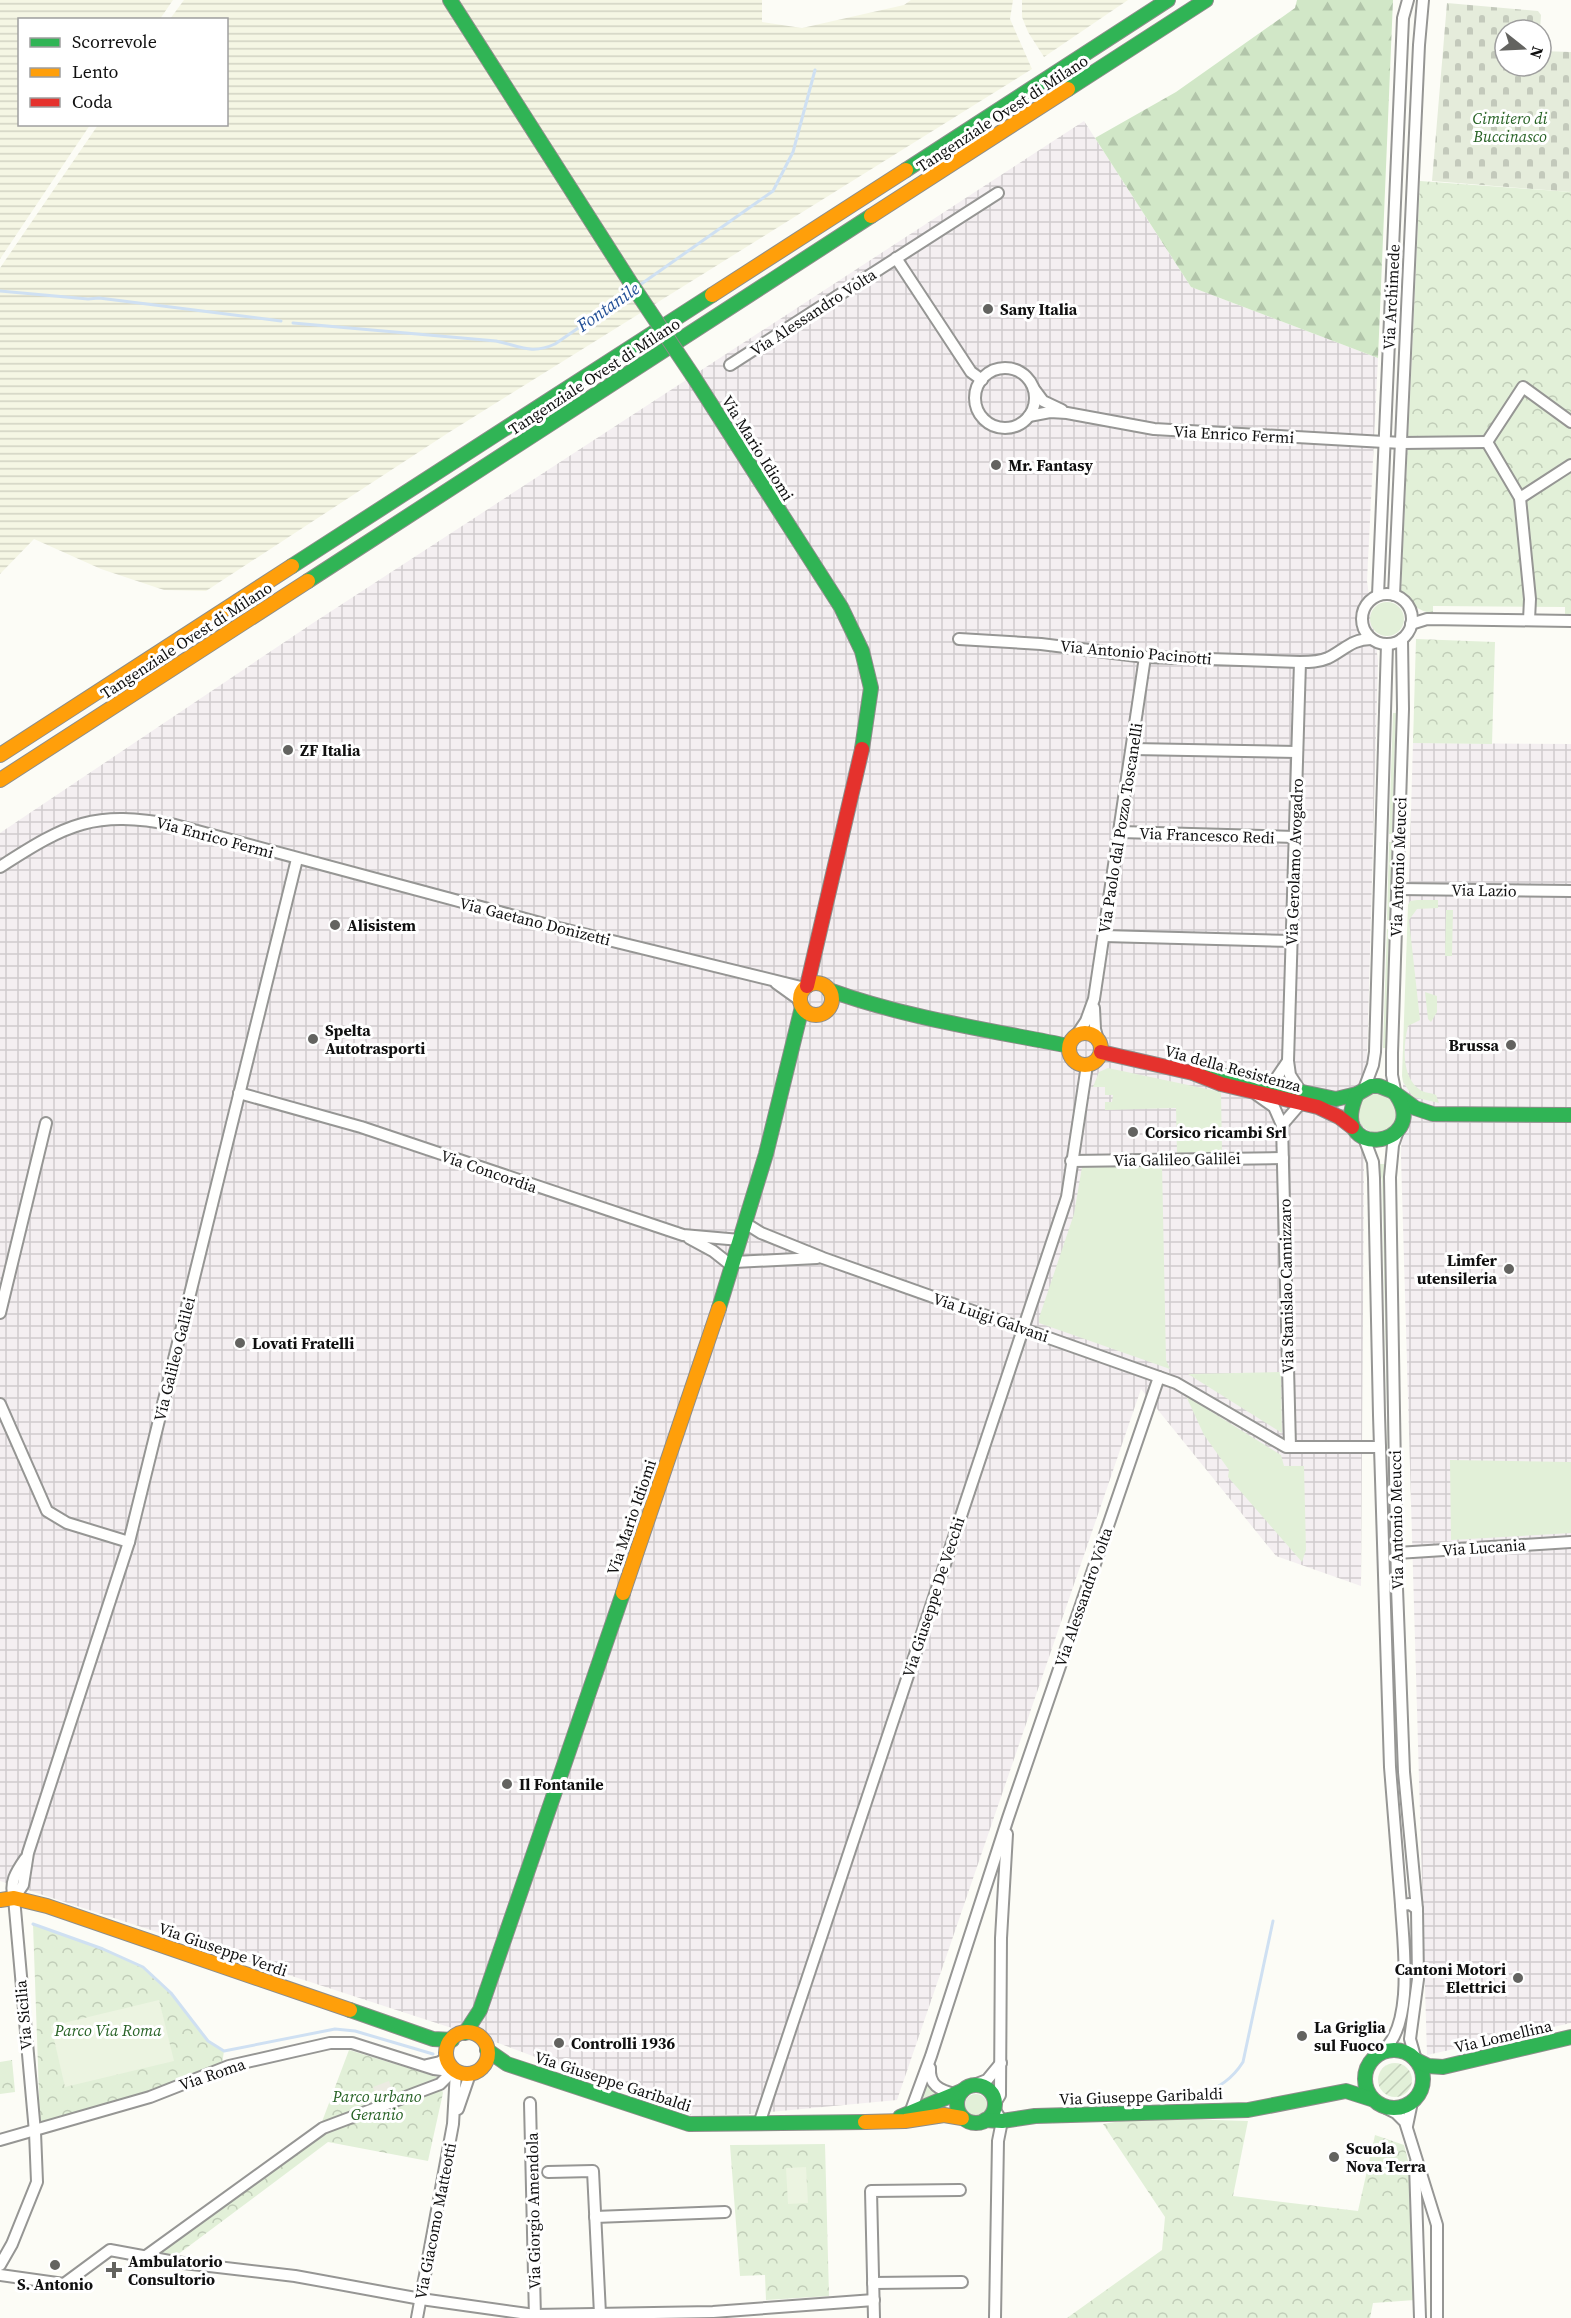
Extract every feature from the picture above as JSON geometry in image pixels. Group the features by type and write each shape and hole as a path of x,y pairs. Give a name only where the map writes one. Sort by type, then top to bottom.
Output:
{"main road":[{"name":"Via Mario Idiomi","path":"450,0 841,607 862,651 871,688 860,759 806,999 766,1154 733,1264 706,1351 480,2010 465,2033"},
{"name":"Tangenziale Ovest di Milano","path":"0,755 1168,0"},
{"name":"Tangenziale Ovest di Milano","path":"0,780 1206,0"},
{"path":"814,960 832,999 829,1008"},
{"path":"856,1000 829,1008 822,1014 806,999 815,983 856,1000 940,1020 1072,1041 1089,1034 1099,1046 1094,1062 1087,1065 1076,1062 1071,1057 1072,1041"},
{"name":"Via della Resistenza","path":"1099,1046 1193,1073 1221,1084 1250,1091 1301,1098 1334,1114 1352,1127"},
{"path":"1193,1073 1225,1076 1266,1084 1301,1098 1336,1099 1379,1086 1386,1088 1415,1108 1433,1114 1571,1115"},
{"path":"1360,1091 1351,1102 1349,1111 1352,1127 1371,1141 1385,1140 1412,1121 1433,1114"},
{"path":"1396,1095 1402,1104 1404,1114 1398,1131"},
{"name":"Via Giuseppe Verdi","path":"7,1899 47,1906 433,2038 451,2059 470,2074"},
{"name":"Via Mario Idiomi","path":"480,2010 484,2051"},
{"path":"451,2059 465,2033"},
{"name":"Via Giuseppe Garibaldi","path":"465,2033 472,2034 484,2051 507,2064 680,2122 701,2125 905,2121 944,2115 962,2118"},
{"name":"Via Lomellina","path":"1416,2060 1428,2066 1443,2067 1571,2037"},
{"path":"1365,2072 1346,2091 1371,2099 1386,2108 1403,2107 1412,2102 1421,2088 1422,2075 1416,2060 1408,2053 1398,2050 1382,2051 1369,2062 1365,2072 1365,2084 1371,2099"},
{"path":"470,2074 479,2070 484,2051"},
{"name":"Via Lomellina","path":"1421,2088 1443,2067"},
{"path":"986,2087 990,2091 992,2113 969,2122 962,2118 957,2101 964,2090 986,2087"},
{"name":"Via Giuseppe Garibaldi","path":"889,2120 964,2090"},
{"name":"Via Giuseppe Garibaldi","path":"992,2113 1035,2116 1248,2110 1269,2108 1346,2091"}],"street":[{"name":"Via Archimede","path":"1378,595 1403,18 1408,0"},
{"name":"Via Archimede","path":"1394,595 1419,45 1423,0"},
{"name":"Via Alessandro Volta","path":"730,365 998,193"},
{"path":"896,258 971,372 982,380"},
{"path":"1033,388 1035,402 1029,416 1011,428 990,424 980,414 977,407 976,392 982,380 996,370 1005,368 1023,374 1043,401 1067,413"},
{"path":"1529,620 1530,599 1520,498 1487,442 1523,387 1571,422"},
{"path":"1029,416 1050,412 1067,413"},
{"name":"Via Enrico Fermi","path":"1067,413 1154,429 1401,443 1487,442"},
{"path":"1520,498 1571,465"},
{"path":"1345,646 1361,620 1366,605 1378,595 1394,595 1408,605 1411,619 1402,639 1387,644 1371,639 1363,628 1361,620"},
{"path":"1411,619 1571,621"},
{"name":"Via Antonio Pacinotti","path":"959,639 1041,644 1145,657 1300,662 1329,657 1345,646 1363,639 1371,639"},
{"name":"Via Antonio Meucci","path":"1396,1095 1392,1075 1392,1053 1403,709 1402,639"},
{"name":"Via Antonio Meucci","path":"1360,1091 1373,1065 1375,1052 1387,644"},
{"name":"Via Paolo dal Pozzo Toscanelli","path":"1072,1041 1086,1022 1094,999 1145,657"},
{"name":"Via Gerolamo Avogadro","path":"1300,662 1288,1061 1290,1075 1301,1098"},
{"path":"1132,748 1298,752"},
{"name":"Via Enrico Fermi","path":"0,867 66,828 89,821 117,818 141,818 175,825 297,859"},
{"name":"Via Francesco Redi","path":"1119,832 1295,837"},
{"name":"Via Gaetano Donizetti","path":"297,859 773,981 806,999"},
{"name":"Via Galileo Galilei","path":"7,1899 13,1880 28,1853 129,1542 297,859"},
{"name":"Via Lazio","path":"1397,889 1571,891"},
{"path":"1104,936 1292,941"},
{"name":"Via Paolo dal Pozzo Toscanelli","path":"1094,999 1095,1029 1099,1046"},
{"path":"1266,1084 1275,1080 1288,1061"},
{"name":"Via Giuseppe De Vecchi","path":"759,2124 1067,1197 1087,1065"},
{"path":"1250,1091 1274,1107 1282,1125"},
{"name":"Via Concordia","path":"239,1093 362,1127 683,1235 740,1240"},
{"path":"1282,1125 1301,1098"},
{"path":"0,1313 46,1123"},
{"name":"Via Stanislao Cannizzaro","path":"1282,1125 1290,1447"},
{"name":"Via Antonio Meucci","path":"1398,1131 1390,1177 1397,1553 1404,1772 1417,1909 1418,1987 1410,2039 1416,2060"},
{"name":"Via Antonio Meucci","path":"1364,1138 1373,1162 1374,1178 1390,1767 1405,1988 1398,2033 1394,2041 1382,2051"},
{"name":"Via Galileo Galilei","path":"1071,1161 1283,1158"},
{"name":"Via Luigi Galvani","path":"745,1223 761,1233 823,1258 1176,1383 1286,1447 1290,1447"},
{"path":"683,1235 733,1264"},
{"name":"Via Luigi Galvani","path":"733,1264 778,1258 823,1258"},
{"name":"Via Alessandro Volta","path":"910,2113 1159,1377"},
{"path":"0,1404 47,1511 67,1523 129,1542"},
{"path":"1290,1447 1380,1447"},
{"name":"Via Lucania","path":"1397,1553 1571,1542"},
{"name":"Via Alessandro Volta","path":"995,2318 998,2141 992,2113 1000,2095 1001,1938 1008,1818"},
{"name":"Via Sicilia","path":"0,2265 12,2244 37,2181 35,2132 7,1899"},
{"path":"1401,1905 1410,1904 1417,1909"},
{"name":"Via Roma","path":"0,2140 35,2132 150,2097 229,2066 330,2043 352,2043 427,2066 451,2059"},
{"name":"Via Alessandro Volta","path":"931,2056 930,2076 933,2084 944,2091 964,2090"},
{"path":"146,2256 323,2127 440,2085 451,2059"},
{"name":"Via Giacomo Matteotti","path":"451,2059 453,2124"},
{"path":"964,2090 987,2080 1001,2062"},
{"name":"Via Giacomo Matteotti","path":"417,2318 453,2124 470,2074"},
{"path":"1407,2130 1412,2102"},
{"name":"Via Giorgio Amendola","path":"530,2103 535,2317"},
{"path":"1386,2108 1400,2116 1407,2130 1437,2225 1437,2318"},
{"path":"992,2113 992,2128 998,2141"},
{"path":"1414,2148 1420,2318"},
{"path":"548,2172 593,2170 600,2314"},
{"path":"874,2318 871,2191 960,2190"},
{"path":"595,2217 725,2212"},
{"path":"0,2275 64,2284 110,2250 176,2262 295,2276 535,2317 713,2312 874,2300"},
{"path":"873,2283 962,2282"}],"shaded area":[{"path":"1084,121 1191,287 1378,358 1367,581 1378,660 1364,1169 1361,1586 1276,1556 1141,1389 897,2100 750,2114 692,2116 501,2044 0,1881 0,833 310,625"},
{"path":"1413,743 1571,744 1571,2023 1427,2055 1401,1156"},
{"path":"389,2081 396,2101 380,2107 373,2087"}],"green space":[{"path":"0,0 173,0 161,18 18,18 18,126 89,126 0,259"},
{"path":"184,0 762,0 762,22 802,28 904,5 911,0 1013,0 1010,19 1032,69 448,433 206,591 164,590 101,569 34,539 0,574 0,268 97,126 228,126 228,18 171,18"},
{"path":"1022,0 1128,0 1044,57 1028,32 1022,17"},
{"path":"1297,0 1393,0 1378,358 1191,287 1095,138 1176,92 1295,8"},
{"name":"Cimitero di Buccinasco","path":"1447,3 1538,11 1541,18 1493,18 1493,78 1553,78 1553,51 1571,52 1571,192 1432,181"},
{"path":"1420,181 1571,192 1571,615 1565,615 1565,607 1433,606 1433,613 1414,606 1401,590"},
{"path":"1387,602 1399,607 1404,619 1399,631 1387,636 1375,631 1370,619 1375,607"},
{"path":"1416,639 1495,642 1492,744 1413,743"},
{"path":"1393,713 1396,713 1392,834 1389,834"},
{"path":"1389,842 1392,842 1390,920 1387,920"},
{"path":"1438,900 1438,908 1417,909 1409,920 1420,1020 1408,1026 1405,1062 1410,1079 1415,1086 1422,1091 1436,1095 1439,1103 1413,1097 1403,1082 1402,1076 1408,905 1410,901"},
{"path":"1446,910 1453,910 1452,956 1445,956"},
{"path":"1387,929 1389,929 1386,1048 1383,1048"},
{"path":"1425,992 1437,996 1437,1012 1431,1022 1428,1019"},
{"path":"1108,1068 1221,1092 1222,1152 1177,1153 1176,1108 1105,1110 1105,1102 1112,1102 1113,1095 1105,1095 1105,1087 1093,1087 1099,1072"},
{"path":"1378,1093 1386,1094 1392,1099 1397,1105 1397,1121 1392,1127 1386,1132 1378,1133 1370,1132 1364,1127 1359,1121 1358,1113 1359,1105 1364,1099 1370,1094"},
{"path":"1162,1164 1166,1360 1170,1369 1039,1323 1074,1214 1082,1167"},
{"path":"1378,1164 1387,1164 1384,1180 1389,1411 1387,1412 1382,1180"},
{"path":"1281,1372 1282,1433 1188,1374"},
{"path":"1186,1396 1281,1455 1284,1466 1304,1466 1306,1550 1302,1562 1228,1477 1229,1470 1204,1435"},
{"path":"1387,1419 1389,1420 1391,1518 1389,1519"},
{"path":"1450,1460 1571,1462 1571,1533 1451,1540"},
{"name":"Parco Via Roma","path":"33,1924 103,1949 143,1967 171,1993 208,2041 224,2051 222,2064 151,2090 40,2123"},
{"path":"159,2000 174,2061 65,2087 51,2026"},
{"name":"Parco urbano Geranio","path":"349,2050 438,2077 443,2093 428,2161 328,2142 169,2261 146,2256 320,2127"},
{"path":"12,2060 15,2092 0,2094 0,2062"},
{"path":"1395,2063 1407,2068 1412,2080 1407,2092 1395,2097 1383,2092 1378,2080 1383,2068"},
{"path":"926,2079 930,2087 941,2095 918,2106"},
{"path":"972,2094 980,2094 987,2101 987,2109 980,2116 972,2116 965,2109 965,2101"},
{"path":"1182,2119 1248,2121 1233,2196 1358,2211 1375,2135 1404,2145 1410,2169 1415,2300 1373,2303 1370,2318 1067,2318 1162,2250 1165,2217 1103,2124 1121,2121"},
{"path":"825,2144 829,2296 766,2300 765,2275 740,2276 730,2145"},
{"path":"806,2167 808,2203 788,2204 786,2168"}],"waterway":[{"name":"Fontanile","path":"637,287 773,191 793,152 815,70"},
{"path":"0,291 99,298 281,321"},
{"name":"Fontanile","path":"293,323 496,341 539,349 555,344 632,291"},
{"path":"1132,2098 1194,2095 1221,2085 1233,2075 1243,2062 1273,1921"},
{"path":"33,1924 103,1949 143,1967 171,1993 208,2041 224,2051 335,2029 355,2031 433,2054"}],"traffic: fast":[{"path":"450,0 632,285"},
{"path":"906,170 1168,0"},
{"path":"1068,89 1206,0"},
{"path":"308,581 871,216"},
{"path":"632,285 693,376"},
{"path":"292,566 712,295"},
{"path":"693,376 841,607 862,651 871,688 862,749"},
{"path":"829,990 918,1016 1069,1046"},
{"path":"719,1308 766,1154 802,1007"},
{"path":"1193,1073 1225,1076 1336,1099 1357,1094 1371,1086 1379,1086 1392,1091 1415,1108 1433,1114 1571,1115"},
{"path":"1357,1094 1351,1116 1355,1130 1365,1138 1378,1140 1391,1136 1400,1127 1403,1113 1397,1096"},
{"path":"465,2033 480,2010 623,1593"},
{"path":"350,2010 433,2039 452,2040"},
{"path":"1416,2060 1428,2066 1443,2067 1571,2037"},
{"path":"487,2050 507,2064 689,2124 865,2122"},
{"path":"1388,2050 1400,2050 1415,2058 1423,2073 1423,2079 1423,2085 1415,2100 1400,2108 1388,2108 1373,2100 1365,2085 1365,2073 1373,2058 1388,2050"},
{"path":"976,2085 983,2086 989,2091 994,2097 995,2104 994,2111 989,2117 983,2122 976,2123 969,2122 963,2117 958,2111 957,2104 958,2097 963,2091 969,2086 976,2085"},
{"path":"900,2117 962,2091"},
{"path":"985,2120 1002,2121 1035,2116 1248,2110 1346,2091 1371,2099"}],"traffic: slow":[{"path":"871,216 1068,89"},
{"path":"712,295 906,170"},
{"path":"0,755 292,566"},
{"path":"0,780 308,581"},
{"path":"816,983 827,988 832,999 827,1010 816,1015 805,1010 800,999 805,988 816,983"},
{"path":"1085,1033 1096,1038 1101,1049 1096,1060 1085,1065 1074,1060 1069,1049 1074,1038 1085,1033"},
{"path":"623,1593 719,1308"},
{"path":"0,1900 14,1898 47,1906 350,2010"},
{"path":"467,2032 481,2039 488,2053 481,2067 467,2074 453,2067 446,2053 453,2039 467,2032"},
{"path":"865,2122 905,2121 944,2115 962,2118"}],"traffic: jam":[{"path":"807,986 862,749"},
{"path":"1101,1052 1193,1073 1221,1084 1318,1107 1339,1117 1352,1127"}],"place":[{"name":"Sany Italia","path":"988,309"},
{"name":"Mr. Fantasy","path":"996,465"},
{"name":"ZF Italia","path":"288,750"},
{"name":"Alisistem","path":"335,925"},
{"name":"Spelta Autotrasporti","path":"313,1039"},
{"name":"Brussa","path":"1511,1045"},
{"name":"Corsico ricambi Srl","path":"1133,1132"},
{"name":"Limfer utensileria","path":"1509,1269"},
{"name":"Lovati Fratelli","path":"240,1343"},
{"name":"Il Fontanile","path":"507,1784"},
{"name":"Cantoni Motori Elettrici","path":"1518,1978"},
{"name":"La Griglia sul Fuoco","path":"1302,2036"},
{"name":"Controlli 1936","path":"559,2043"},
{"name":"Scuola Nova Terra","path":"1334,2157"},
{"name":"S. Antonio","path":"55,2265"},
{"name":"Ambulatorio Consultorio","path":"114,2270"}]}
